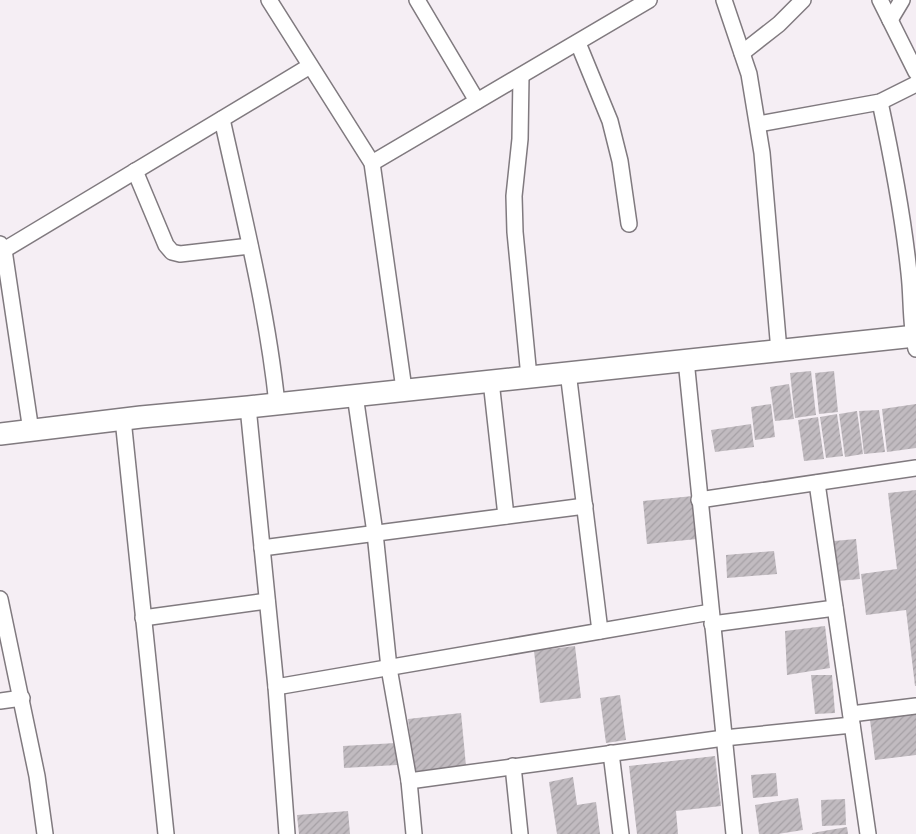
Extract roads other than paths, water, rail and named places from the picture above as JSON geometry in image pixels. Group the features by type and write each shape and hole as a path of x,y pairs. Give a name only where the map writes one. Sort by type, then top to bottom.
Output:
{"street":[{"path":"269,0 372,163 404,389"},
{"path":"417,0 478,101"},
{"path":"372,163 649,0"},
{"path":"724,0 749,74 758,124 762,152 778,350"},
{"path":"742,53 779,24 803,0"},
{"path":"880,0 916,72"},
{"path":"890,20 902,0"},
{"path":"578,42 610,121 620,161 629,224"},
{"path":"31,431 2,247 135,171 310,66"},
{"path":"521,76 520,139 514,196 514,232 529,376"},
{"path":"758,124 880,102 916,84"},
{"path":"0,434 123,419 778,350 915,341 910,273 895,174 880,102"},
{"path":"222,119 272,354 277,404"},
{"path":"135,171 166,245 172,252 180,254 250,246"},
{"path":"686,360 734,834"},
{"path":"568,372 600,631"},
{"path":"491,380 506,516"},
{"path":"355,395 375,533 389,668 409,781 414,834"},
{"path":"248,407 276,687 287,834"},
{"path":"123,419 166,834"},
{"path":"700,500 916,468"},
{"path":"817,483 868,834"},
{"path":"262,548 585,506"},
{"path":"0,599 37,776 45,834"},
{"path":"143,618 268,601"},
{"path":"276,687 600,631 712,618 835,608"},
{"path":"0,701 22,698"},
{"path":"409,781 851,720 916,706"},
{"path":"610,753 621,834"},
{"path":"513,766 520,834"}]}
